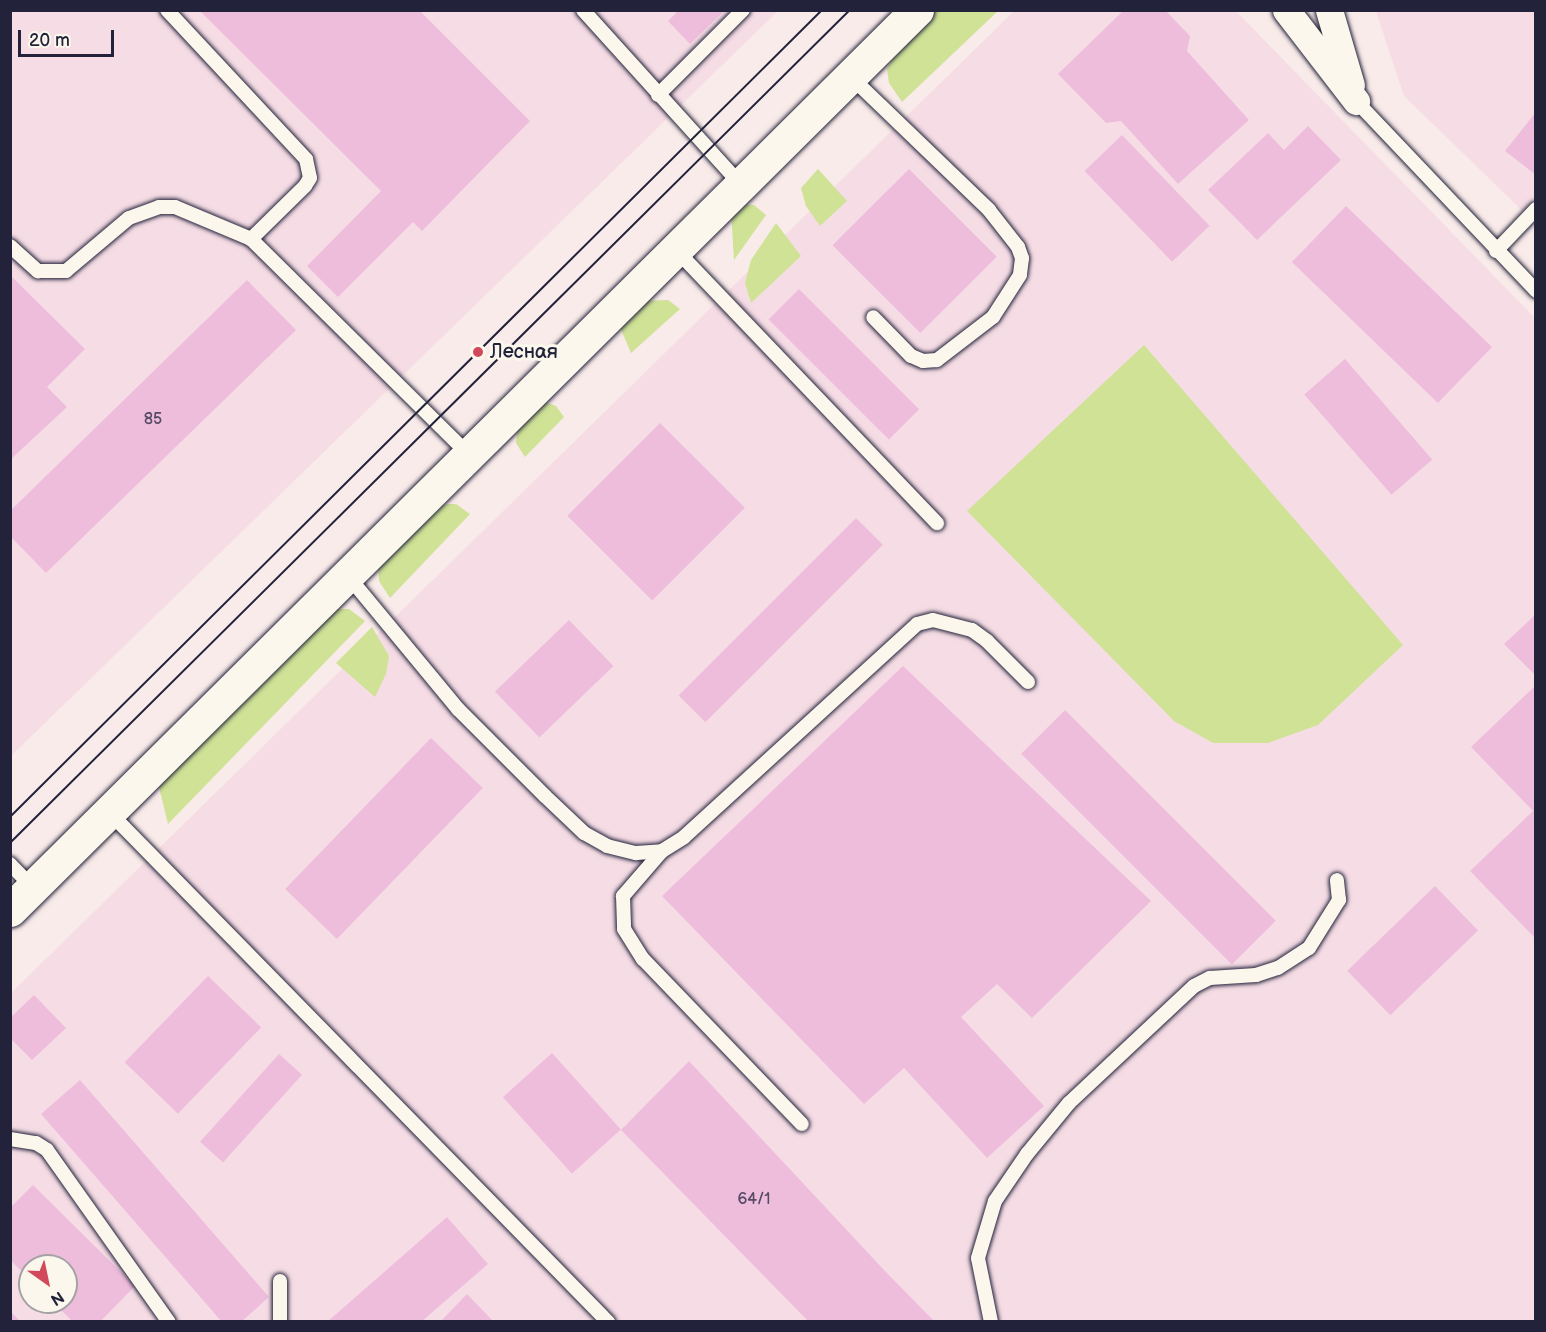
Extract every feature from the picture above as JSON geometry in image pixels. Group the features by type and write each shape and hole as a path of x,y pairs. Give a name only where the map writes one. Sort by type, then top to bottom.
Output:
{"street":[{"path":"22,899 917,10"},
{"path":"1286,10 1356,101"},
{"path":"1329,10 1356,101"}],"lane":[{"path":"167,10 306,159 310,178 305,186 251,238"},
{"path":"584,10 741,185"},
{"path":"658,95 743,10"},
{"path":"851,77 989,210 1018,247 1022,258 1020,275 993,316 938,360 923,361 911,356 873,317"},
{"path":"1356,101 1536,291"},
{"path":"10,246 38,271 66,271 129,218 167,207 175,207 251,238 469,455"},
{"path":"1496,251 1536,209"},
{"path":"676,250 937,523"},
{"path":"348,576 458,709 584,833 608,846 636,853 662,851"},
{"path":"802,1124 643,959 624,929 623,896 662,851 684,837 917,624 933,620 972,630 987,640 1028,682"},
{"path":"109,812 608,1322"},
{"path":"10,864 22,899"},
{"path":"991,1322 978,1258 995,1201 1027,1154 1069,1103 1194,986 1210,978 1256,975 1278,968 1309,948 1339,900 1337,880"},
{"path":"10,1139 36,1143 47,1150 169,1322"},
{"path":"280,1281 280,1322"}],"shaded area":[{"path":"11,11 778,11 11,756"},
{"path":"1014,11 1236,11 1535,318 1535,1321 11,1322 11,993"},
{"path":"1376,11 1535,11 1535,223 1404,96"}],"green space":[{"path":"931,11 998,11 902,102 889,83 887,69 907,34"},
{"path":"818,169 847,201 820,226 806,206 801,188"},
{"path":"737,204 754,205 766,215 734,260 731,210"},
{"path":"776,223 801,256 751,303 745,283 751,260"},
{"path":"668,300 680,309 631,353 620,327 642,301"},
{"path":"1144,345 1403,645 1318,725 1268,743 1213,743 1174,721 967,511"},
{"path":"542,401 556,406 564,417 525,457 516,443 518,421"},
{"path":"456,504 470,514 390,598 379,581 378,563 424,511"},
{"path":"330,609 349,609 365,621 168,824 158,783"},
{"path":"372,627 389,656 386,674 375,697 336,663"}],"building":[{"path":"199,10 419,10 530,121 422,231 413,222 338,297 307,266 381,191"},
{"path":"679,10 725,10 690,44 668,21"},
{"path":"1124,10 1165,10 1190,36 1187,51 1249,120 1178,184 1121,121 1106,123 1058,74"},
{"path":"1536,112 1536,175 1505,151"},
{"path":"1308,126 1341,160 1257,240 1208,190 1268,133 1284,150"},
{"path":"1122,135 1210,226 1172,262 1085,171"},
{"path":"909,169 997,257 920,333 833,245"},
{"path":"1346,206 1492,347 1438,403 1292,262"},
{"path":"10,275 85,349 47,387 67,407 10,460"},
{"path":"247,280 296,330 46,573 10,536 10,511"},
{"path":"799,289 919,409 889,440 769,319"},
{"path":"1345,359 1432,459 1392,495 1304,394"},
{"path":"660,423 745,508 652,600 567,516"},
{"path":"856,518 883,545 705,722 679,695"},
{"path":"1536,614 1536,676 1504,644"},
{"path":"569,620 613,666 539,738 495,692"},
{"path":"903,666 1151,901 1032,1018 997,984 961,1017 1044,1106 987,1158 904,1068 864,1104 662,896"},
{"path":"1536,685 1536,939 1470,871 1533,811 1471,747"},
{"path":"1065,710 1276,921 1232,965 1021,754"},
{"path":"431,738 483,788 337,939 285,889"},
{"path":"1435,886 1478,931 1390,1015 1347,971"},
{"path":"208,976 261,1027 178,1114 125,1062"},
{"path":"34,995 66,1028 32,1060 10,1038 10,1018"},
{"path":"552,1053 621,1130 572,1174 503,1097"},
{"path":"279,1054 302,1075 223,1162 200,1142"},
{"path":"689,1061 935,1322 809,1322 621,1130"},
{"path":"80,1080 269,1297 241,1322 222,1322 41,1114"},
{"path":"33,1185 135,1286 100,1322 73,1322 65,1314 78,1314 78,1254 18,1254 18,1268 10,1260 10,1208"},
{"path":"447,1217 488,1264 421,1322 327,1322"},
{"path":"467,1294 494,1322 440,1322"},
{"path":"10,1311 21,1322 10,1322"}],"tram line":[{"path":"10,817 822,10"},
{"path":"10,843 850,10"}],"place":[{"name":"Лесная","path":"478,352"}]}
